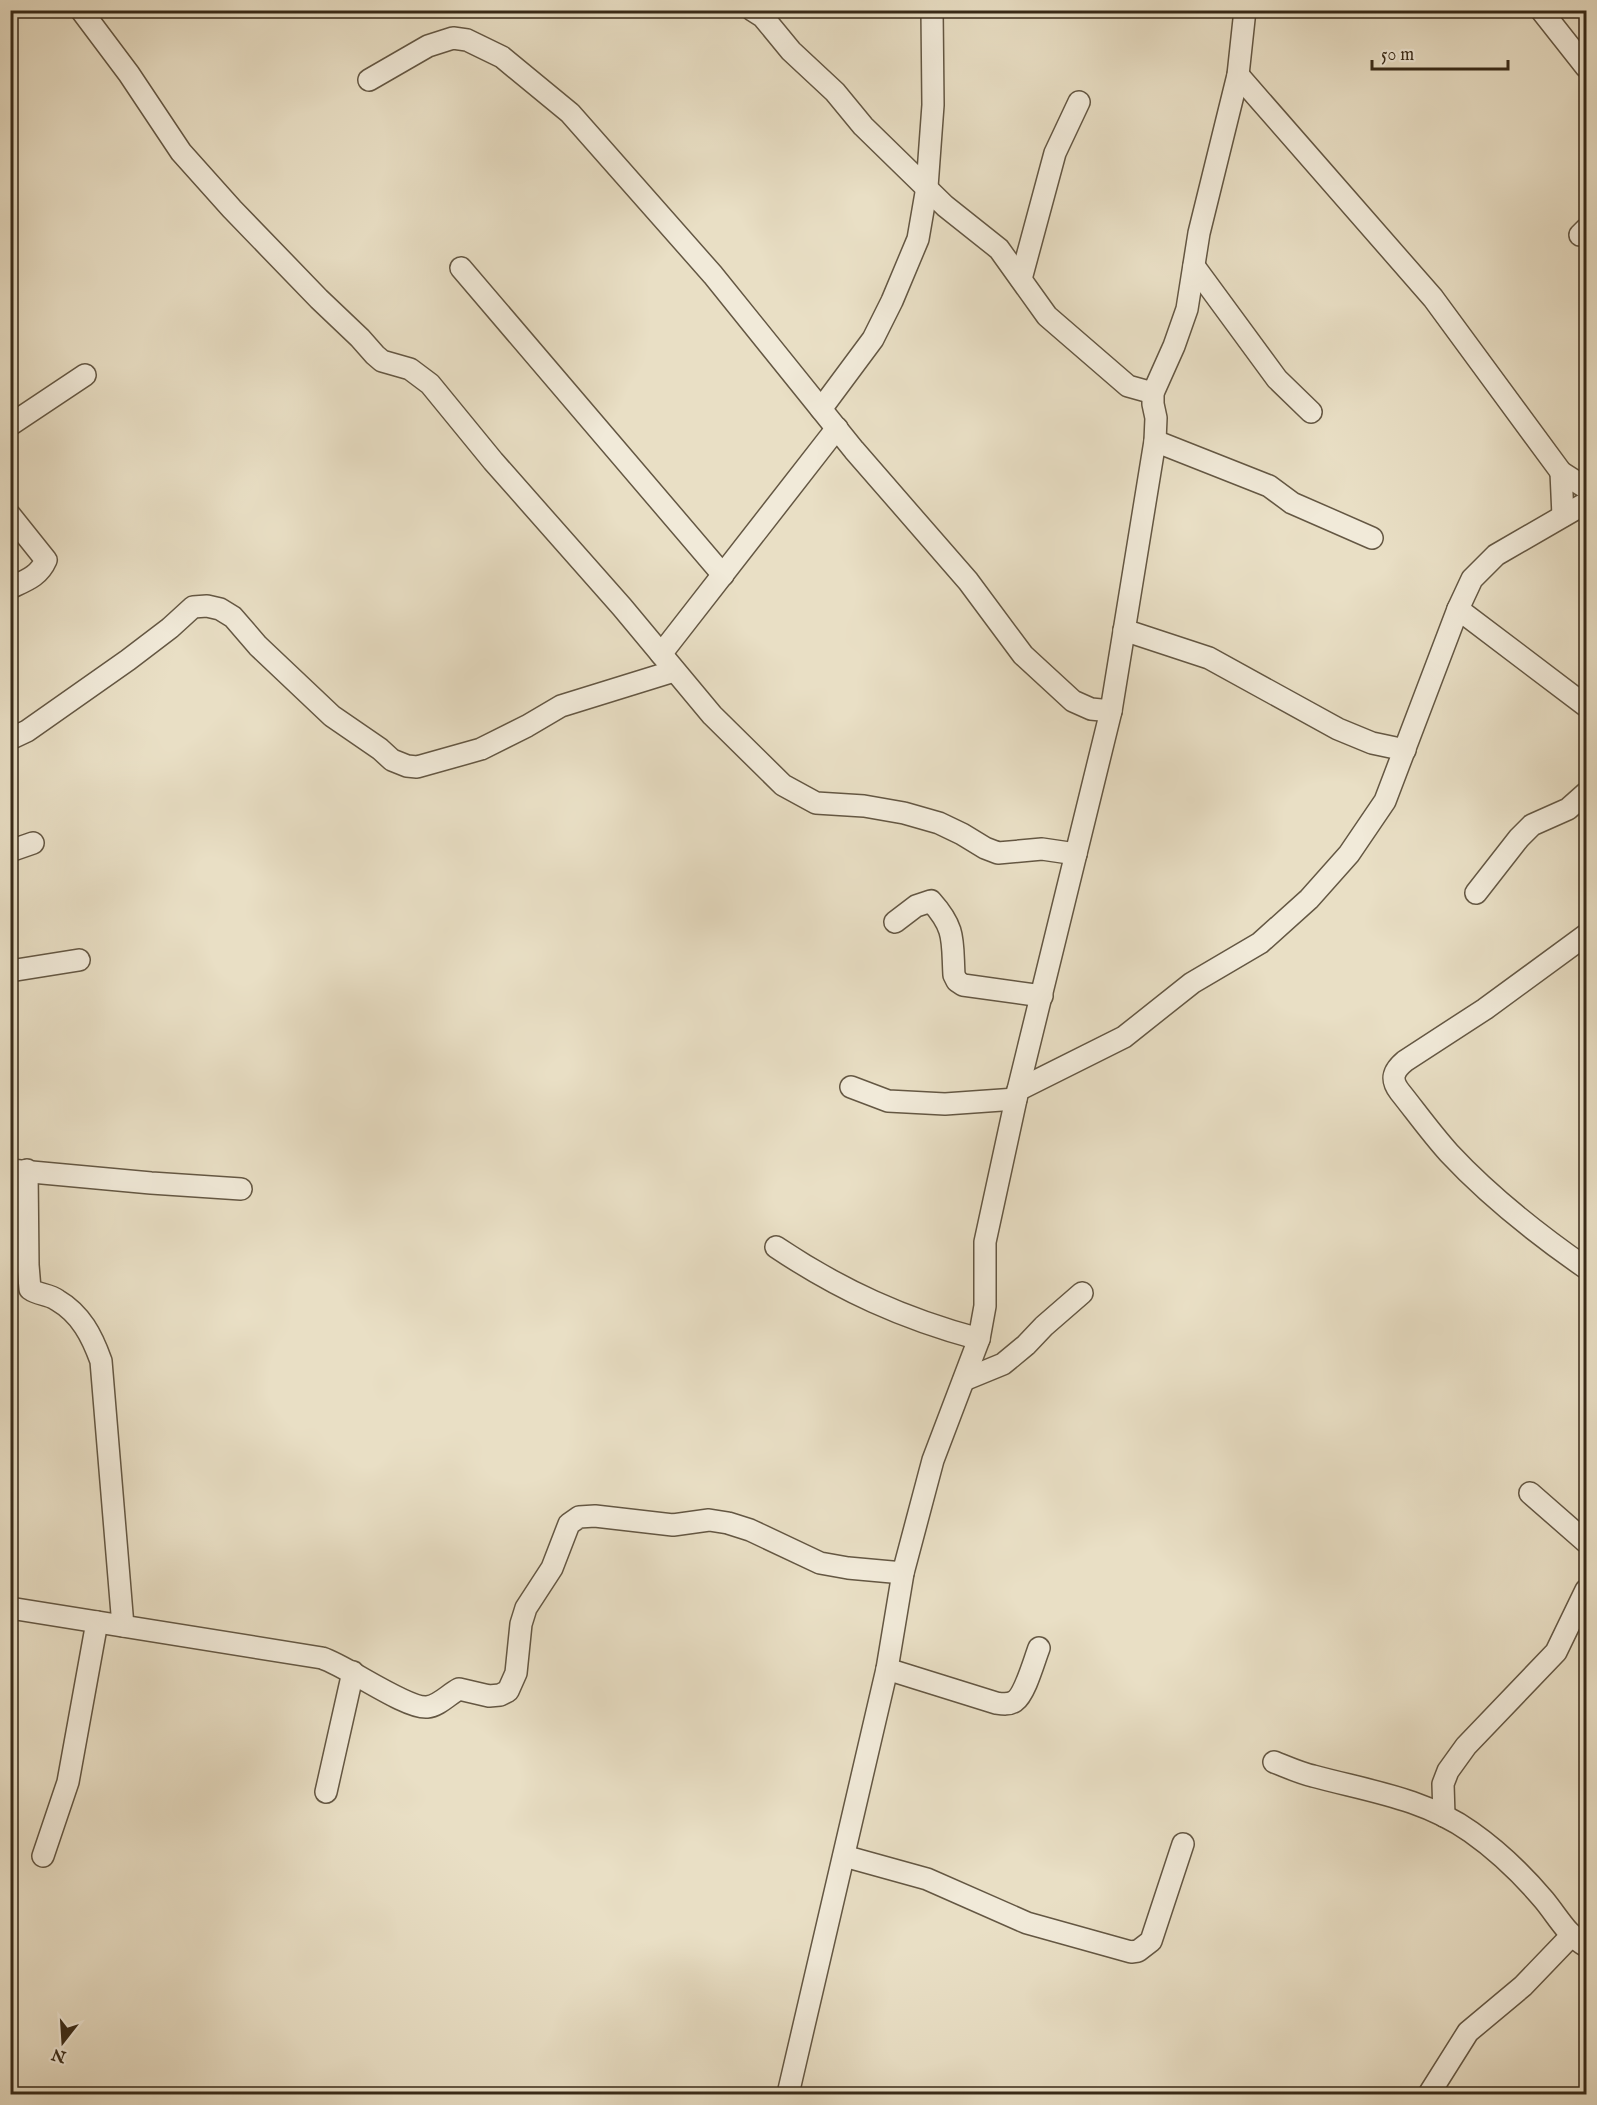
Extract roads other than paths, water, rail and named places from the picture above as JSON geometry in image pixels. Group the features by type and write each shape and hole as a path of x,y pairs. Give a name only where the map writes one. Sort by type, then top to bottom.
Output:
{"street":[{"path":"81,10 129,74 181,152 375,355 382,361 410,369 430,384 493,461 622,607 712,715 783,786 816,803 864,806 904,813 963,834 985,848 998,853 1042,849 1076,854"},
{"path":"752,10 763,17 791,51 835,92 863,126 945,206 999,249 1047,316 1128,386 1153,393"},
{"path":"821,409 873,339 918,239 927,187 933,105 932,10"},
{"path":"788,2094 887,1668 903,1573 933,1460 979,1339 985,1306 985,1242 1017,1095 1111,711 1155,441 1156,418 1153,393 1174,346 1186,309 1199,233 1238,75 1245,10"},
{"path":"1541,10 1587,67"},
{"path":"369,80 419,50 453,38 467,40 502,57 570,113 713,275 821,409 968,581 1023,655 1073,701 1091,709 1111,711"},
{"path":"1238,75 1433,298 1561,472 1587,488"},
{"path":"1021,279 1055,153 1080,102"},
{"path":"1194,266 1277,379 1311,412"},
{"path":"461,268 723,575"},
{"path":"10,425 85,375"},
{"path":"661,654 837,428"},
{"path":"1155,441 1269,486 1292,503 1372,538"},
{"path":"1561,472 1563,516"},
{"path":"851,1086 888,1101 945,1104 1017,1095 1124,1038 1192,983 1260,943 1309,899 1349,854 1385,801 1458,609 1472,579 1496,555 1587,503"},
{"path":"10,514 46,560 41,571 10,588"},
{"path":"10,739 27,731 110,673 170,628 193,607 207,606 220,609 233,617 258,646 332,716 380,748 392,759 407,766 417,767 481,749 561,706 674,671"},
{"path":"1458,609 1587,706"},
{"path":"1124,630 1209,658 1338,729 1372,742 1405,750"},
{"path":"1476,893 1532,825 1568,808 1587,793"},
{"path":"10,851 33,843"},
{"path":"895,922 916,906 931,901 944,916 951,931 954,975 957,981 963,985 1042,996"},
{"path":"1587,935 1485,1009 1405,1061 1397,1067 1393,1079 1394,1085 1463,1166 1513,1214 1587,1268"},
{"path":"10,971 79,960"},
{"path":"123,1626 101,1361 91,1334 80,1318 57,1299 30,1289 19,1170 241,1189"},
{"path":"776,1246 803,1265 864,1299 979,1339"},
{"path":"964,1380 1003,1364 1082,1293"},
{"path":"1530,1493 1587,1542"},
{"path":"10,1608 322,1658 353,1672 376,1686 426,1708 435,1705 459,1689 489,1696 500,1695 508,1691 516,1673 521,1624 526,1608 552,1568 569,1524 579,1517 595,1516 672,1525 709,1520 728,1523 750,1530 820,1563 903,1573"},
{"path":"1444,1815 1443,1784 1448,1771 1466,1746 1556,1652 1587,1590"},
{"path":"43,1856 68,1782 97,1622"},
{"path":"887,1668 996,1703 1008,1704 1016,1701 1022,1693 1039,1648"},
{"path":"326,1792 353,1672"},
{"path":"1274,1762 1310,1775 1395,1796 1444,1815 1470,1831 1507,1860 1579,1941 1468,2032 1429,2094"},
{"path":"844,1856 927,1879 1027,1923 1131,1952 1138,1951 1151,1941 1184,1844"}]}
